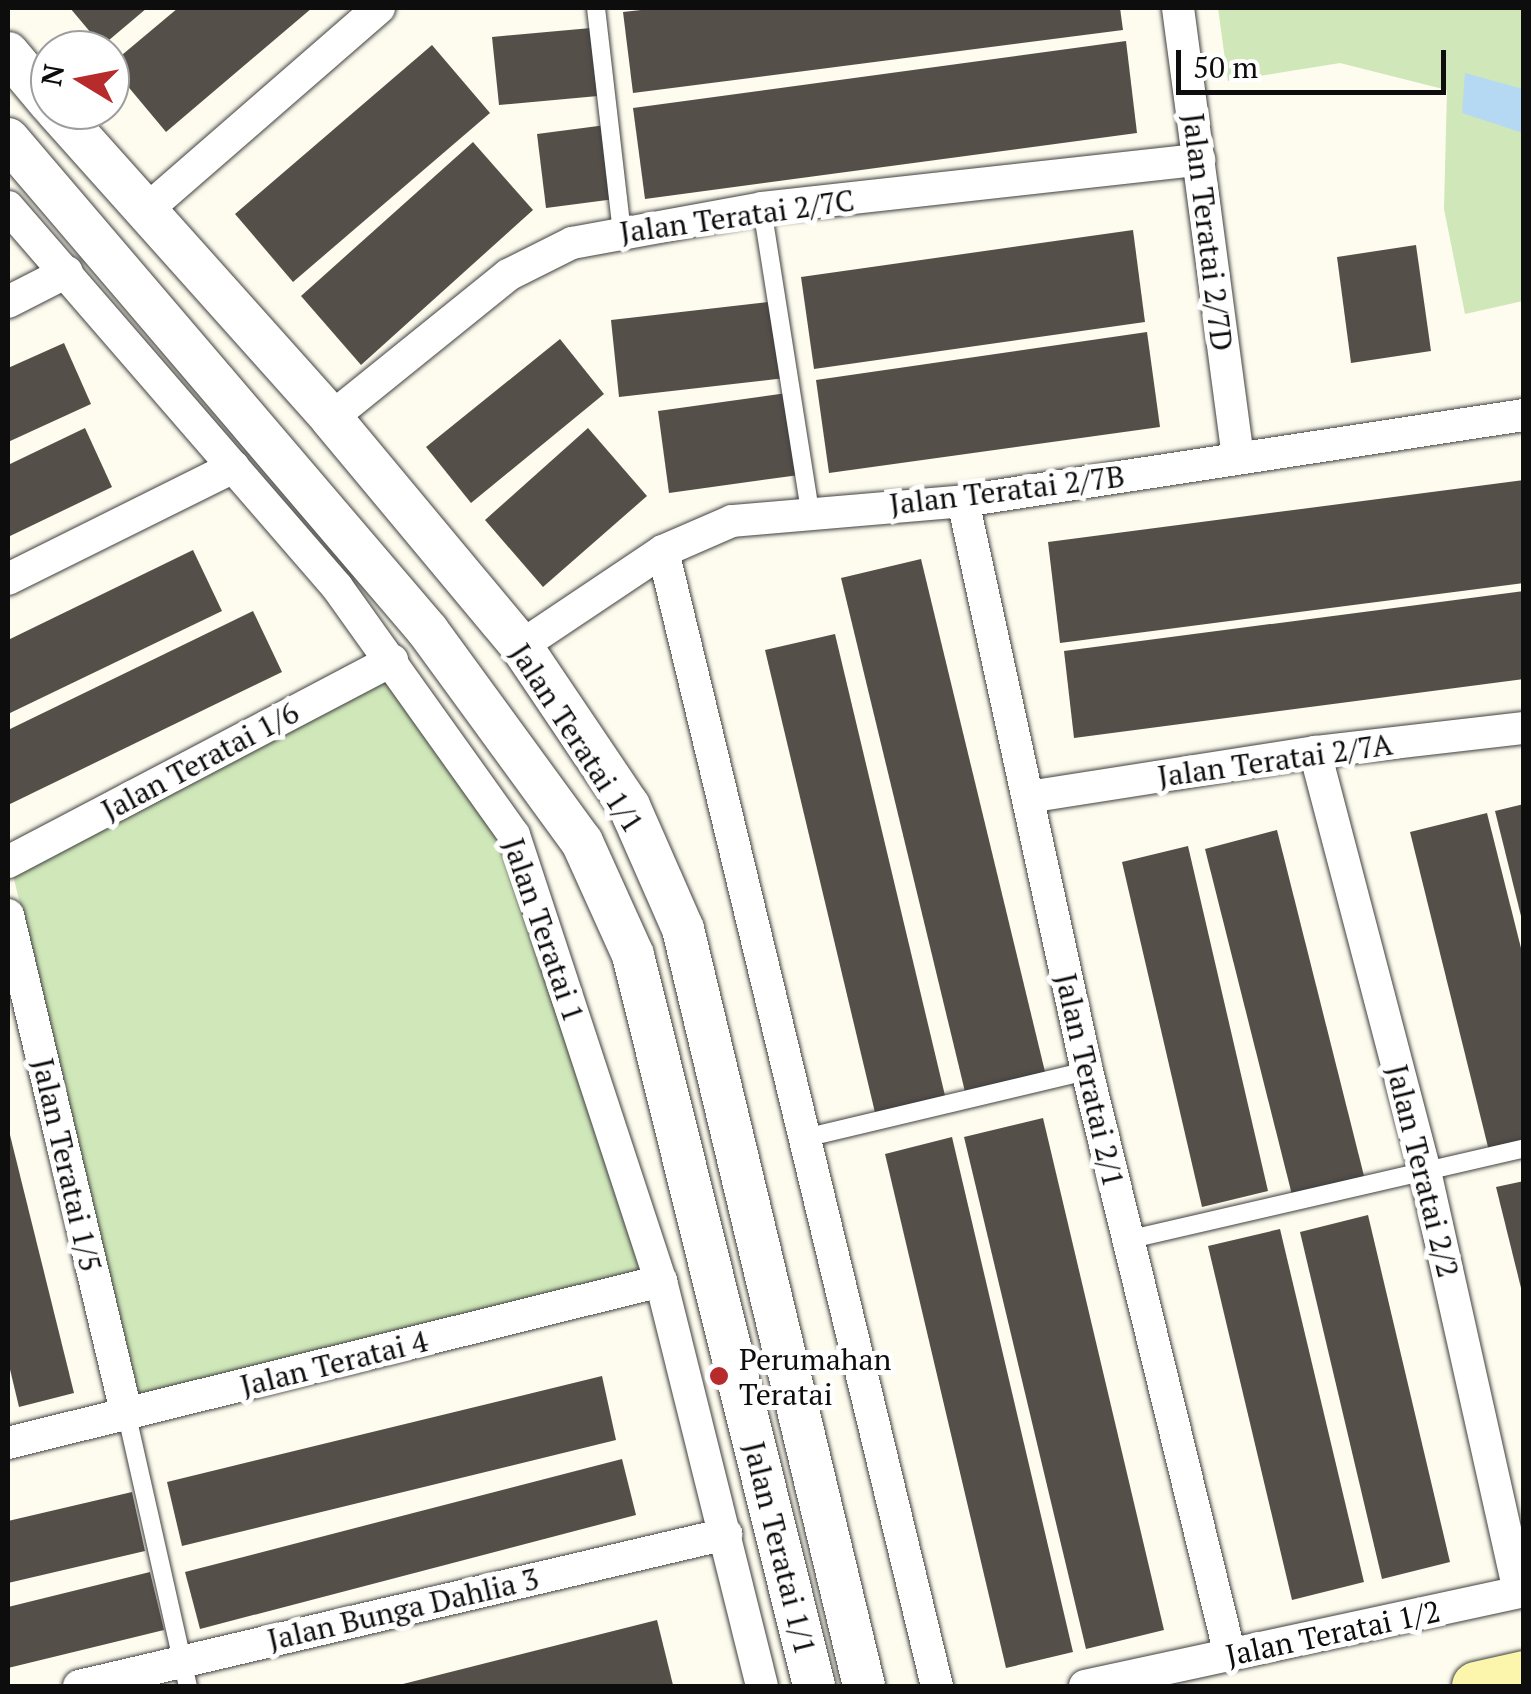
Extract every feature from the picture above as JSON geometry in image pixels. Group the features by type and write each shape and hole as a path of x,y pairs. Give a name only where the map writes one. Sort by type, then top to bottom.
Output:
{"main road":[{"path":"1476,1686 1524,1675"}],"street":[{"path":"143,213 379,8"},
{"name":"Jalan Teratai 2/7D","path":"1178,8 1238,457"},
{"path":"8,53 30,79"},
{"name":"Jalan Teratai 1/1","path":"73,130 143,213 331,418 521,646 629,806 683,930 864,1686"},
{"name":"Jalan Teratai 1/1","path":"8,139 391,586 494,714 582,842 633,955 814,1686"},
{"name":"Jalan Teratai 2/7C","path":"331,418 508,274 572,242 762,208 1199,160"},
{"name":"Jalan Teratai 1","path":"8,207 234,467 392,660 514,835 661,1281 762,1686"},
{"path":"8,302 67,272"},
{"name":"Jalan Teratai 2/7B","path":"521,646 663,552 732,522 810,511 963,501 1524,415"},
{"path":"8,579 234,467"},
{"name":"Jalan Teratai 2/1","path":"963,501 1087,1071 1230,1655"},
{"path":"663,552 937,1686"},
{"name":"Jalan Teratai 1/6","path":"8,862 392,660"},
{"name":"Jalan Teratai 2/7A","path":"1028,798 1315,752 1524,728"},
{"name":"Jalan Teratai 2/2","path":"1315,752 1425,1170 1521,1592"},
{"name":"Jalan Teratai 1/5","path":"8,915 127,1416"},
{"name":"Jalan Teratai 4","path":"8,1444 661,1281"},
{"name":"Jalan Bunga Dahlia 3","path":"80,1686 185,1674 726,1534"},
{"name":"Jalan Teratai 1/2","path":"1085,1686 1521,1592"}],"lane":[{"path":"596,8 622,232"},
{"path":"762,208 810,511"},
{"path":"805,1138 1087,1071"},
{"path":"1128,1240 1524,1148"},
{"path":"127,1416 185,1674"}],"green space":[{"path":"1218,8 1523,8 1523,301 1465,314 1444,209 1447,90 1340,63 1228,81"},
{"path":"386,679 502,841 640,1270 139,1396 13,875"}],"water":[{"path":"1465,73 1523,89 1523,133 1462,113"}],"building":[{"path":"70,8 147,8 121,30 89,30"},
{"path":"178,8 312,8 166,132 130,89 130,48"},
{"path":"659,8 1120,8 1123,30 633,93 623,12"},
{"path":"591,28 598,96 499,105 492,37"},
{"path":"1126,41 1137,133 645,199 633,108"},
{"path":"432,45 490,113 293,282 235,214"},
{"path":"606,125 615,199 546,208 537,134"},
{"path":"473,142 533,210 361,365 301,296"},
{"path":"1133,230 1145,322 814,369 801,277"},
{"path":"1416,245 1431,351 1351,363 1337,257"},
{"path":"777,301 785,378 619,397 611,320"},
{"path":"1147,332 1160,427 829,473 816,380"},
{"path":"560,339 604,394 471,503 426,447"},
{"path":"64,343 91,404 8,442 8,368"},
{"path":"787,393 799,475 669,493 658,411"},
{"path":"85,428 112,487 8,537 8,465"},
{"path":"588,428 647,496 543,587 485,520"},
{"path":"1524,480 1524,583 1060,643 1048,542"},
{"path":"193,550 222,611 8,714 8,640"},
{"path":"921,559 1047,1080 967,1100 841,578"},
{"path":"1524,591 1524,679 1074,738 1064,651"},
{"path":"253,611 282,672 8,805 8,730"},
{"path":"835,634 947,1104 877,1121 765,650"},
{"path":"1524,804 1524,920 1522,920 1495,811"},
{"path":"1487,813 1524,960 1524,1142 1489,1151 1410,832"},
{"path":"1277,830 1364,1176 1292,1195 1205,849"},
{"path":"1188,846 1268,1191 1202,1207 1122,862"},
{"path":"1043,1118 1164,1630 1086,1649 964,1137"},
{"path":"8,1127 74,1393 19,1407 8,1361"},
{"path":"952,1137 1073,1652 1006,1668 885,1154"},
{"path":"1524,1181 1524,1292 1522,1292 1496,1187"},
{"path":"1368,1215 1450,1562 1382,1579 1300,1232"},
{"path":"1280,1229 1364,1582 1292,1600 1208,1246"},
{"path":"602,1376 616,1440 182,1546 167,1482"},
{"path":"622,1459 636,1515 200,1629 185,1572"},
{"path":"132,1492 145,1551 8,1583 8,1521"},
{"path":"150,1572 164,1630 8,1668 8,1607"},
{"path":"657,1620 673,1685 395,1686"}],"place":[{"name":"Perumahan Teratai","path":"719,1376"}]}
